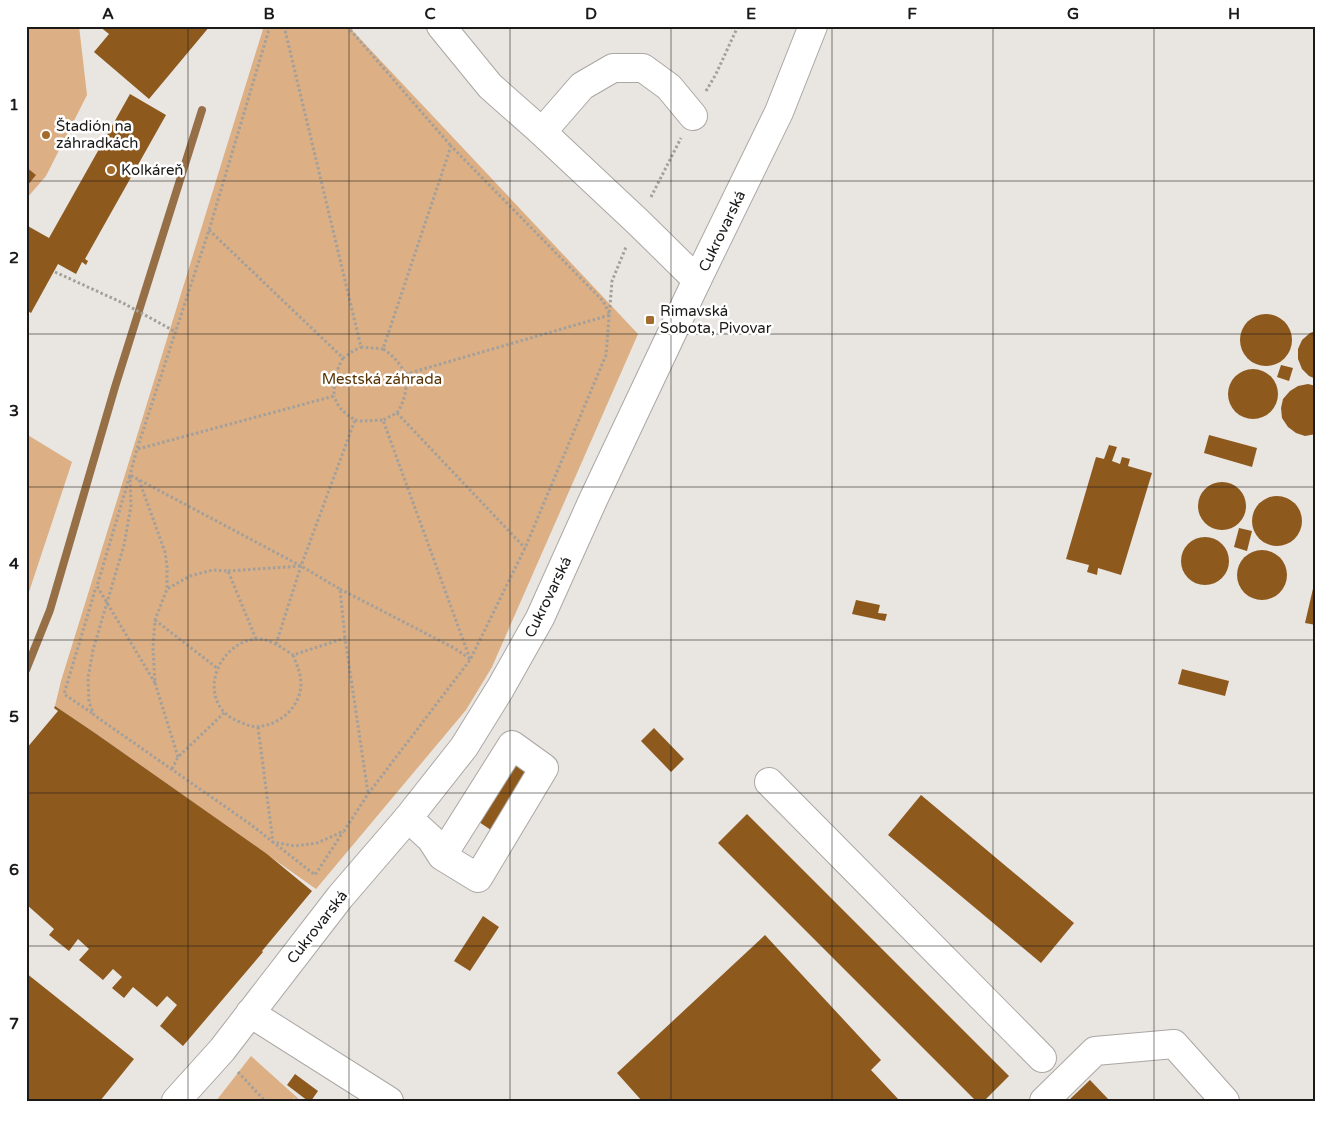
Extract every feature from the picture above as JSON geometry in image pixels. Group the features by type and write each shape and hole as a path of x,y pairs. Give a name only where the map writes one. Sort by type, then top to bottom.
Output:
{"main road":[{"path":"441,26 490,86 542,132 697,280"},
{"name":"Cukrovarská","path":"176,1101 222,1050 340,897 408,818 464,747 500,689 540,618 697,280 779,112 813,26"},
{"path":"542,132 582,86 613,68 643,68 669,87 693,116"},
{"path":"769,782 1042,1058"},
{"path":"408,818 431,839 442,856"},
{"path":"250,1013 389,1101"},
{"path":"1044,1101 1095,1052 1174,1044 1225,1101"}],"path":[{"path":"270,26 209,230 137,449 64,694 250,824 315,875 368,794 470,660 525,548 606,355 612,281 622,256 716,74 738,26"},
{"path":"284,26 362,348"},
{"path":"347,26 451,146 603,301 610,314"},
{"path":"383,349 451,146"},
{"path":"209,230 343,358"},
{"path":"54,272 122,303 176,332"},
{"path":"406,374 610,314"},
{"path":"362,348 383,349 398,361 406,374 406,387 401,407 397,413 383,420 355,420 344,413 338,406 334,396 334,384 338,367 343,358 353,351 362,348"},
{"path":"137,449 334,396"},
{"path":"397,413 525,548"},
{"path":"276,644 301,566 355,420"},
{"path":"383,420 470,660"},
{"path":"130,475 301,566 340,589 454,648 470,660"},
{"path":"94,715 89,702 88,678 93,650 124,545 131,506 130,475"},
{"path":"138,479 165,552 167,566 167,589 155,620 153,648 155,683"},
{"path":"167,589 190,576 213,570 228,571 301,566"},
{"path":"228,571 256,639"},
{"path":"97,586 155,683 178,757"},
{"path":"340,589 345,638 368,794"},
{"path":"155,620 217,668"},
{"path":"293,655 345,638"},
{"path":"256,639 276,644 293,655 300,676 301,686 298,698 292,709 270,725 258,727 237,722 224,714 217,700 213,686 217,668 223,657 232,649 244,643 256,639"},
{"path":"172,769 178,757 224,714"},
{"path":"258,727 273,842"},
{"path":"273,842 295,846 317,843 344,831"},
{"path":"232,1067 265,1101"}],"green space":[{"name":"Štadión na záhradkách","path":"26,26 79,26 87,95 46,176 26,199"},
{"name":"Mestská záhrada","path":"264,26 348,26 638,334 492,667 466,710 316,889 55,706 61,681"},
{"path":"26,434 72,462 26,601"},
{"path":"251,1056 301,1101 297,1101 294,1098 291,1101 216,1101"}],"building":[{"path":"99,26 210,26 149,99 94,52 109,34"},
{"name":"Kolkáreň","path":"130,94 166,115 85,259 88,261 86,265 82,262 76,274 58,264 31,313 26,310 26,225 49,238"},
{"path":"26,167 36,175 26,187"},
{"path":"1266,314 1276,316 1284,322 1290,330 1292,340 1290,350 1284,358 1276,364 1266,366 1256,364 1248,358 1242,350 1240,340 1242,330 1248,322 1256,316"},
{"path":"1316,331 1316,379 1309,376 1302,369 1298,359 1298,349 1302,340 1310,333"},
{"path":"1281,365 1293,368 1289,381 1277,377"},
{"path":"1253,369 1263,371 1271,376 1276,384 1278,394 1276,404 1271,412 1263,417 1253,419 1243,417 1235,412 1230,404 1228,394 1230,384 1235,376 1243,371"},
{"path":"1308,384 1316,386 1316,434 1305,436 1296,433 1288,427 1282,418 1281,408 1283,399 1290,391 1298,386"},
{"path":"1209,435 1257,448 1252,467 1204,453"},
{"path":"1109,445 1117,447 1112,461 1120,464 1122,457 1130,459 1128,466 1152,473 1121,575 1098,568 1097,575 1087,572 1089,565 1066,559 1096,457 1104,459"},
{"path":"1217,482 1227,482 1239,489 1246,501 1246,511 1239,523 1227,530 1217,530 1209,526 1202,519 1198,511 1198,501 1202,493 1209,486"},
{"path":"1277,496 1295,503 1302,521 1295,539 1277,546 1259,539 1252,521 1259,503"},
{"path":"1239,528 1252,531 1247,551 1234,547"},
{"path":"1200,537 1210,537 1219,541 1225,547 1228,552 1228,570 1219,581 1210,585 1200,585 1191,581 1185,575 1181,566 1181,556 1185,547 1191,541"},
{"path":"1262,550 1271,552 1282,561 1287,575 1285,584 1276,595 1262,600 1253,598 1242,589 1237,575 1239,566 1248,555"},
{"path":"1316,580 1316,625 1305,623"},
{"path":"856,600 880,605 878,613 887,614 885,621 852,614"},
{"path":"1182,669 1229,681 1225,696 1178,684"},
{"path":"55,706 267,854 312,891 183,1046 160,1026 177,1005 167,996 157,1007 133,987 124,998 112,988 122,977 113,969 103,980 79,960 89,949 78,939 69,951 49,935 54,929 26,904 26,749 58,711 54,708"},
{"path":"654,728 684,759 671,772 641,741"},
{"path":"514,762 535,776 497,834 476,820"},
{"path":"921,795 1074,923 1041,963 888,835"},
{"path":"747,814 1009,1076 984,1101 976,1101 718,843"},
{"path":"483,916 499,927 470,971 454,961"},
{"path":"765,935 881,1060 871,1070 900,1101 642,1101 617,1073"},
{"path":"26,973 134,1059 100,1101 26,1101"},
{"path":"295,1074 318,1091 311,1101 308,1101 287,1085"},
{"path":"1090,1080 1110,1101 1068,1101"}],"waterway":[{"path":"26,670 50,610 115,387 202,110"}],"place":[{"name":"Štadión na záhradkách","path":"46,135"},
{"name":"Kolkáreň","path":"111,170"},
{"name":"Rimavská Sobota, Pivovar","path":"650,320"}]}
